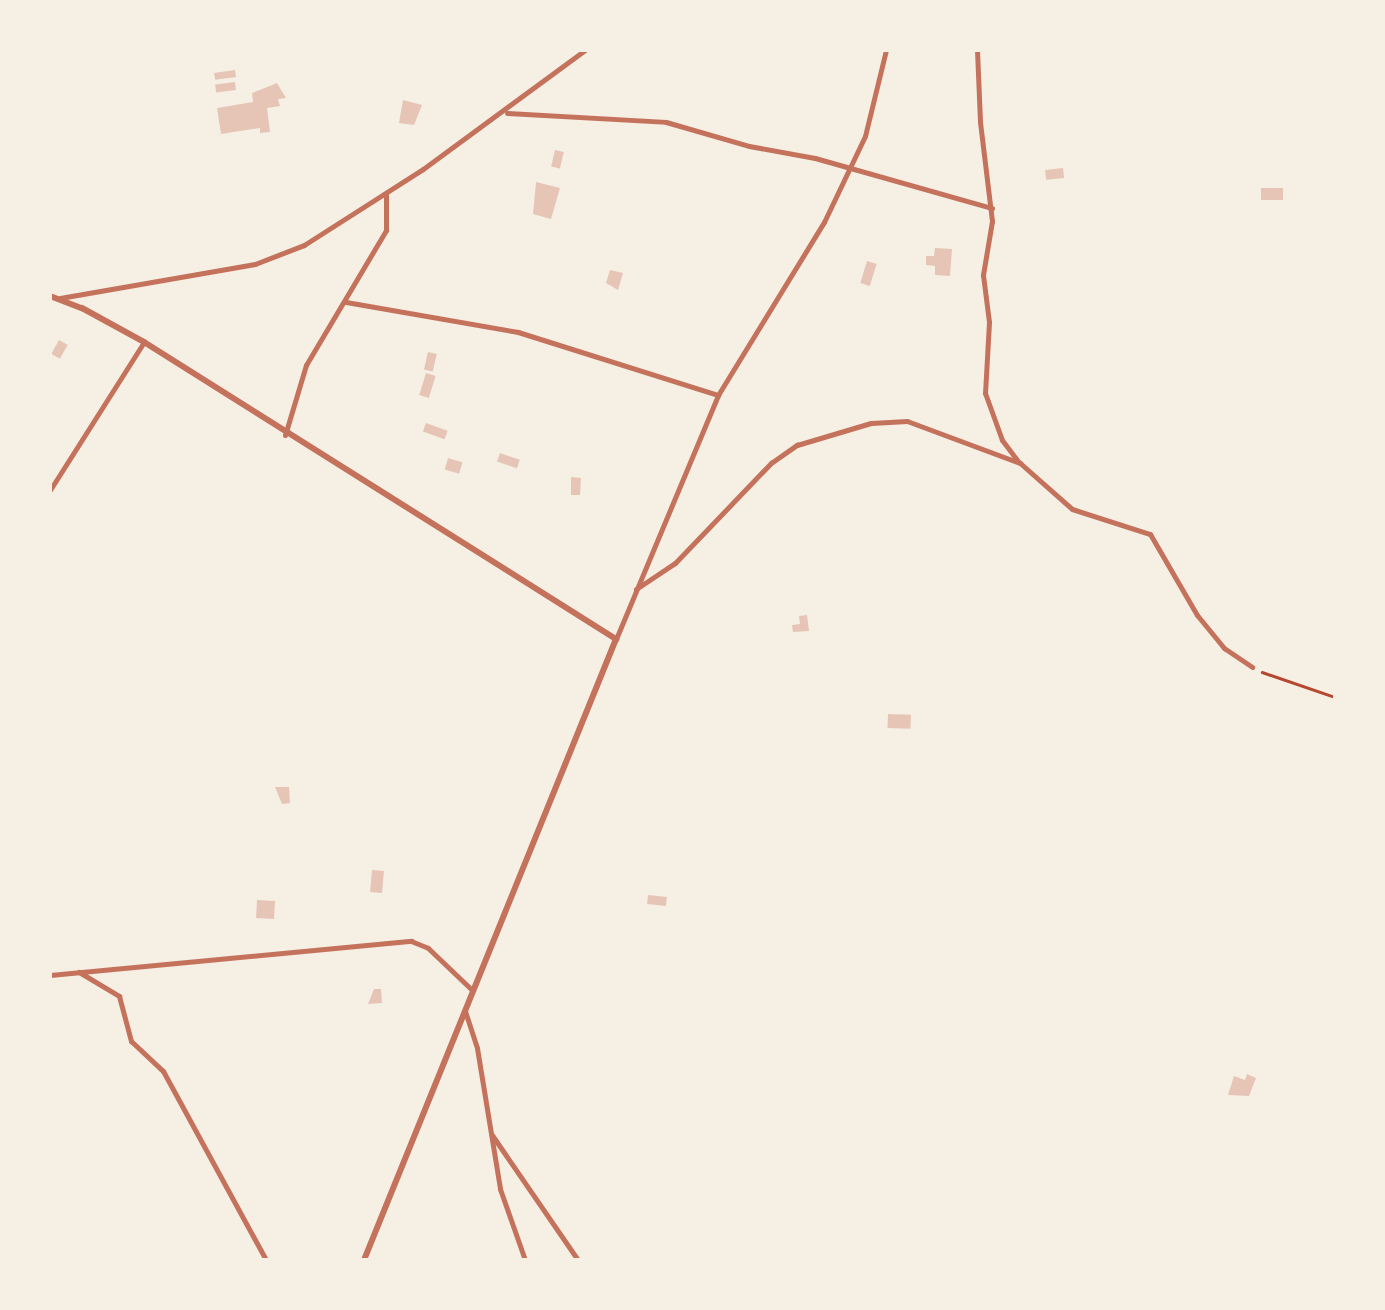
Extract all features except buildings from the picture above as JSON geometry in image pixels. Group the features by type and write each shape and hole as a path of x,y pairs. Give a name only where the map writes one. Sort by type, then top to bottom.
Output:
{"street":[{"path":"54,297 255,264 304,245 504,113 585,50"},
{"path":"364,1260 463,1008 718,395 805,256 848,169 876,105 886,50"},
{"path":"978,50 980,122 992,208 984,274 988,322 985,394 1002,440 1020,464 1072,509 1150,534 1197,615 1224,648 1252,668"},
{"path":"504,113 666,122 992,208"},
{"path":"285,435 303,371 386,230 386,194"},
{"path":"54,297 144,342 285,435 616,640"},
{"path":"346,302 518,332 718,395"},
{"path":"50,490 144,342"},
{"path":"636,590 675,563 771,463 797,445 828,434 871,423 907,421 1020,464"},
{"path":"50,975 412,941 428,948 471,990"},
{"path":"76,970 119,996 131,1040 163,1071 266,1260"},
{"path":"463,1008 477,1048 500,1189 525,1260"},
{"path":"491,1134 578,1260"}],"path":[{"path":"1252,668 1335,697"}]}
